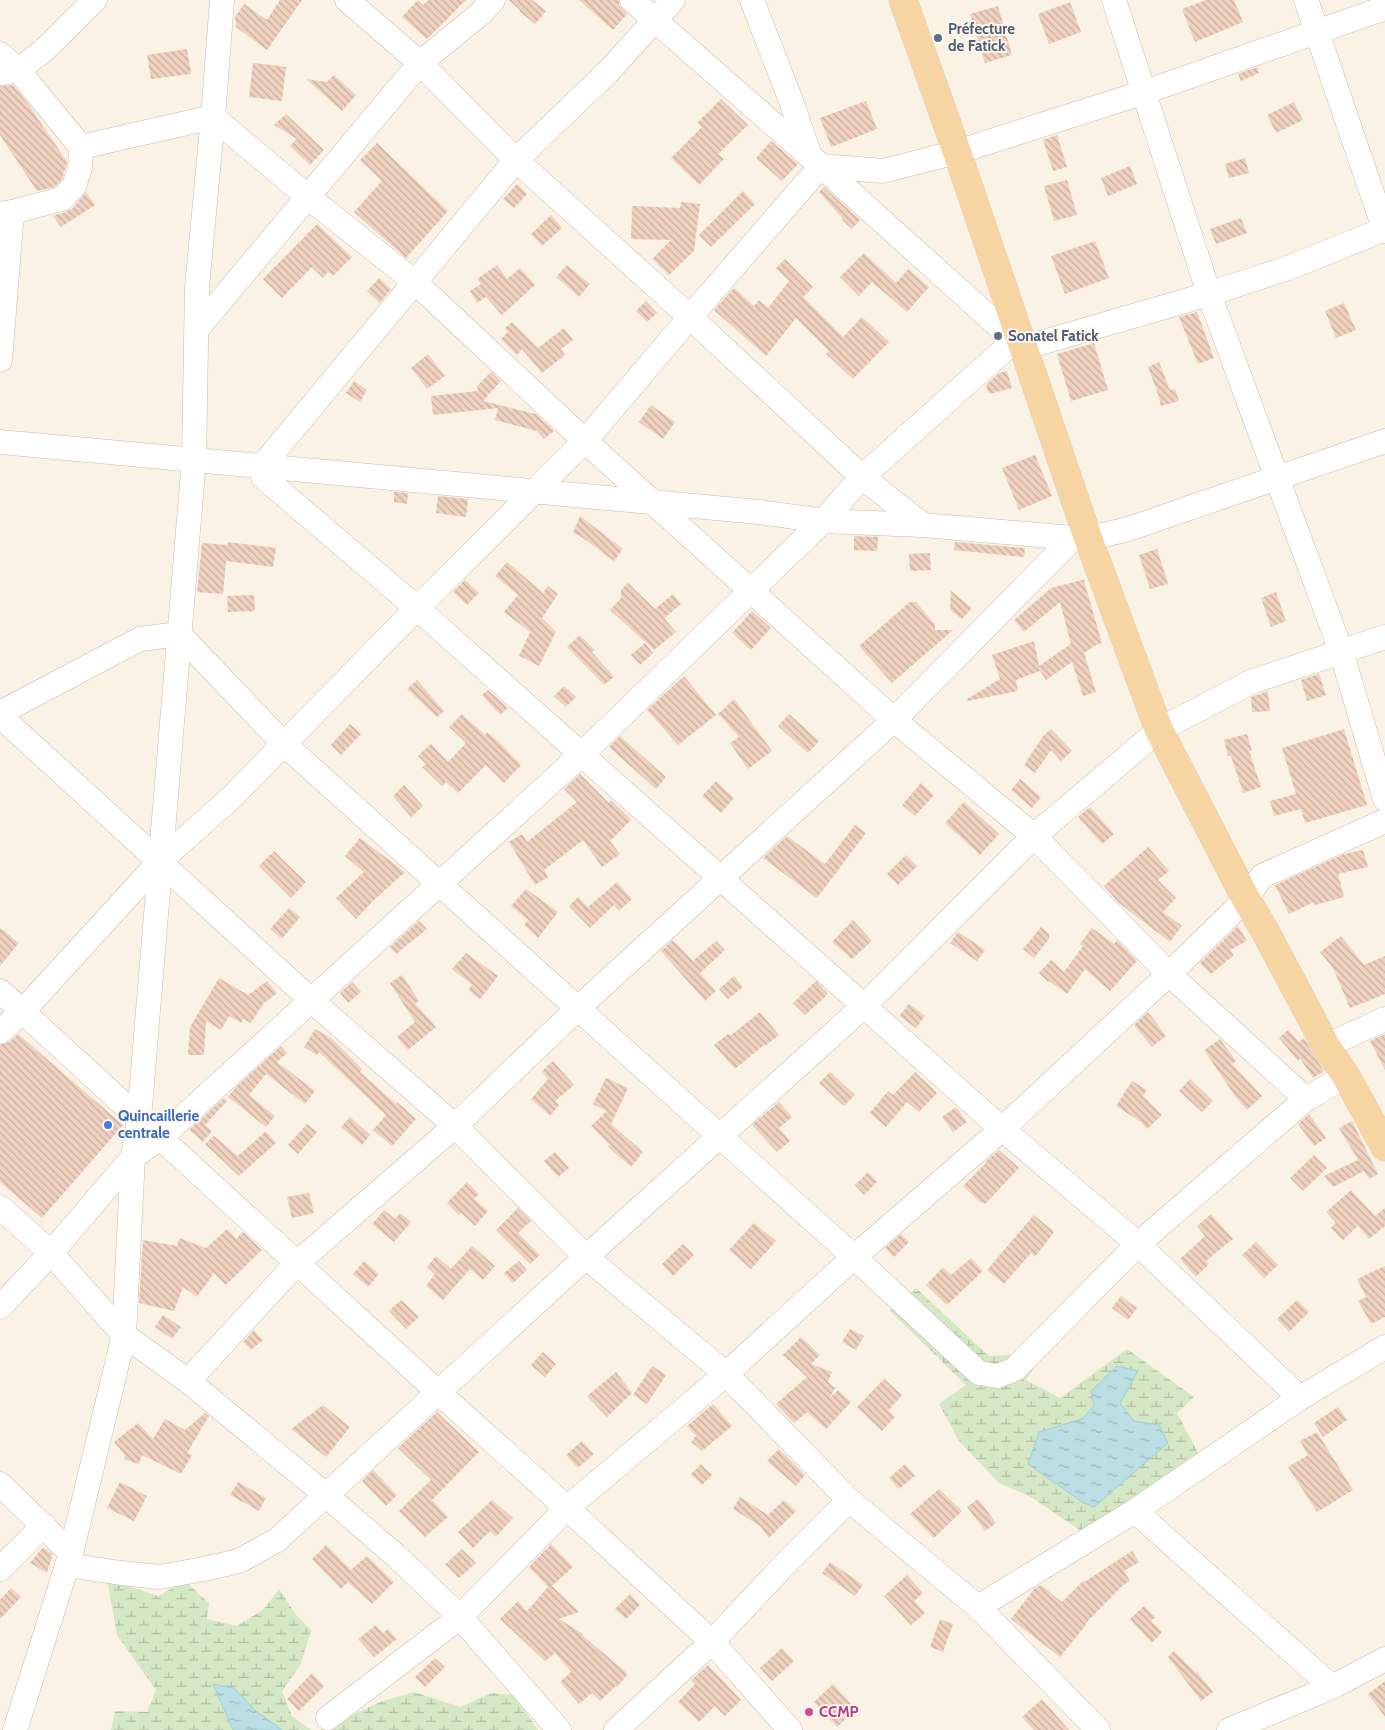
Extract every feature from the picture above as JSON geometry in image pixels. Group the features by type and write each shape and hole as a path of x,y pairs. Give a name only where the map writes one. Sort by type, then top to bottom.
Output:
{"main road":[{"path":"902,0 957,152 1081,538 1159,730 1246,900 1265,931 1326,1046 1346,1076 1385,1148"}],"street":[{"path":"9,72 42,52 95,0"},
{"path":"14,1730 69,1559 124,1335 133,1157 139,1119 194,459 197,287 222,0"},
{"path":"347,0 420,63 516,160 690,316 862,478 923,526"},
{"path":"197,330 420,63 481,13 493,0"},
{"path":"632,0 1019,344"},
{"path":"673,0 608,72 516,160 263,465 263,477 417,608 1002,1129 1138,1244 1300,1398"},
{"path":"752,0 816,162"},
{"path":"1114,0 1209,294 1341,652 1385,799"},
{"path":"0,1307 51,1253 133,1157 160,1138 582,754 823,521 862,478 1019,344 1209,294 1291,267 1385,229 1306,0"},
{"path":"816,162 883,171 957,152 1145,92 1385,8"},
{"path":"0,54 9,72 81,147 80,168 74,186 62,198 6,213 0,360"},
{"path":"81,147 213,118"},
{"path":"213,118 415,282 652,502 894,720 1034,836 1169,974 1306,1099"},
{"path":"0,1032 22,1012 160,861 231,798 417,608 586,441 816,162"},
{"path":"0,442 759,512 823,521 923,526 1081,538 1154,520 1385,441"},
{"path":"188,1381 297,1263 455,1126 578,1008 894,720 1081,538"},
{"path":"179,634 140,639 0,714 311,1000 455,1126 586,1256 726,1374 849,1500 978,1607 1098,1730"},
{"path":"179,634 284,744 854,1257 979,1373 998,1376 1015,1369 1138,1244 1306,1099 1346,1076"},
{"path":"0,1484 44,1525 69,1559 121,1573 159,1576 204,1569 240,1561 277,1540 586,1256 864,1006 1034,836 1159,730 1251,682 1385,637"},
{"path":"328,1718 460,1617 567,1508 726,1374 854,1257 1002,1129 1246,900 1262,876 1385,821"},
{"path":"0,991 712,1642 790,1730"},
{"path":"1326,1046 1385,1019"},
{"path":"0,1207 51,1253 124,1335 188,1381 395,1554 460,1617 559,1730"},
{"path":"978,1607 1135,1511 1300,1398 1385,1347"},
{"path":"616,1730 712,1642 787,1562 849,1500"},
{"path":"1135,1511 1332,1687"},
{"path":"0,1569 44,1525"},
{"path":"1229,1730 1332,1687 1385,1659"}],"green space":[{"path":"916,1288 989,1356 1031,1353 1037,1362 1026,1380 1060,1398 1127,1349 1194,1397 1177,1413 1203,1462 1087,1535 1031,1497 999,1483 959,1441 939,1404 966,1385 890,1311"},
{"path":"107,1579 158,1596 185,1581 209,1603 207,1619 237,1626 264,1609 279,1589 297,1616 311,1630 301,1664 282,1691 292,1716 311,1730 111,1730 115,1711 147,1712 156,1690 117,1635"},
{"path":"414,1692 460,1707 491,1693 514,1695 538,1730 320,1730 380,1702"}],"water":[{"path":"1117,1366 1138,1371 1120,1403 1134,1421 1159,1425 1168,1443 1094,1507 1082,1502 1028,1464 1039,1432 1082,1419 1094,1406 1091,1391"},
{"path":"213,1684 234,1688 256,1711 282,1730 233,1730"}],"building":[{"path":"280,0 302,0 267,50 236,27 235,17 244,4 267,20"},
{"path":"418,0 423,5 429,0 466,0 427,39 402,17"},
{"path":"509,0 532,0 546,11 535,24"},
{"path":"579,0 619,0 619,5 627,14 613,30"},
{"path":"1206,0 1234,0 1243,22 1195,42 1182,9"},
{"path":"1070,2 1081,32 1049,44 1038,14"},
{"path":"998,6 1012,55 985,63 970,14"},
{"path":"187,49 191,74 151,79 147,55"},
{"path":"253,63 286,67 282,101 249,97"},
{"path":"1257,67 1259,73 1241,81 1238,74"},
{"path":"334,75 356,95 342,111 306,79 327,82"},
{"path":"13,85 29,105 67,162 62,179 55,187 37,191 0,135 0,86"},
{"path":"721,99 748,125 718,154 724,159 699,185 671,158 702,127 697,123"},
{"path":"866,101 877,129 831,147 820,118"},
{"path":"1294,102 1303,120 1276,133 1267,115"},
{"path":"286,114 324,150 310,165 290,146 297,139 274,125"},
{"path":"1057,135 1067,167 1053,171 1043,140"},
{"path":"771,141 798,164 782,181 756,158"},
{"path":"377,143 448,211 406,258 354,212 382,181 360,160"},
{"path":"1245,158 1249,173 1229,178 1225,164"},
{"path":"1130,166 1137,184 1108,196 1101,178"},
{"path":"1067,180 1077,215 1054,221 1044,186"},
{"path":"517,184 527,194 514,208 503,199"},
{"path":"824,187 860,220 852,229 819,192"},
{"path":"743,191 755,204 711,247 699,235"},
{"path":"86,192 95,205 61,227 53,216 72,209"},
{"path":"681,202 700,204 694,251 669,275 652,259 671,240 631,239 632,206 680,208"},
{"path":"551,215 562,228 542,246 531,234"},
{"path":"1241,218 1247,233 1216,244 1210,229"},
{"path":"317,224 352,257 333,276 328,272 323,278 312,267 282,298 263,279"},
{"path":"1095,241 1109,278 1065,294 1051,256"},
{"path":"864,253 896,283 908,269 929,287 907,312 872,282 859,296 840,277"},
{"path":"785,259 813,287 803,297 843,337 862,317 889,342 853,379 826,354 829,351 796,318 766,356 714,310 734,288 754,306 759,300 768,308 789,281 776,268"},
{"path":"497,265 507,279 520,268 535,285 502,315 486,297 477,303 470,291 481,284 477,279"},
{"path":"567,265 590,284 579,297 556,277"},
{"path":"379,278 391,289 380,303 367,291"},
{"path":"646,301 657,313 647,322 636,311"},
{"path":"1344,303 1356,330 1336,338 1325,311"},
{"path":"1197,312 1214,358 1198,364 1179,317"},
{"path":"512,322 538,348 564,328 573,340 561,349 565,355 542,373 522,349 517,355 501,339 508,332 505,328"},
{"path":"1094,343 1108,390 1071,401 1057,354"},
{"path":"428,354 445,376 427,389 411,368"},
{"path":"1159,362 1170,390 1175,389 1179,401 1161,406 1148,367"},
{"path":"1007,371 1012,388 989,394 986,385 999,373"},
{"path":"491,372 501,381 483,401 536,414 554,431 544,439 537,431 495,420 498,408 433,415 431,396 478,391 477,386"},
{"path":"354,381 367,390 360,402 346,393"},
{"path":"651,405 675,422 663,439 639,422"},
{"path":"1035,455 1052,496 1019,510 1002,468"},
{"path":"394,492 408,493 407,504 394,502"},
{"path":"438,496 468,499 466,517 436,513"},
{"path":"580,516 623,549 614,561 573,533"},
{"path":"854,536 878,537 877,551 854,550"},
{"path":"228,542 276,548 273,567 226,561 223,594 197,592 202,543 228,545"},
{"path":"955,542 1025,548 1024,557 954,550"},
{"path":"1157,549 1168,584 1150,589 1139,555"},
{"path":"930,553 931,570 910,571 909,554"},
{"path":"507,562 543,593 548,586 558,594 542,618 556,632 539,666 519,656 530,632 504,612 518,595 495,576"},
{"path":"1086,579 1084,581 1102,643 1084,653 1096,692 1083,696 1072,662 1046,680 1040,671 1016,680 1018,691 968,701 967,699 1000,679 992,655 1034,641 1039,666 1071,644 1060,602 1024,632 1014,620 1051,588"},
{"path":"465,580 479,593 467,605 453,592"},
{"path":"628,583 655,609 673,594 681,604 664,618 676,632 654,650 610,610 622,597 621,590"},
{"path":"951,591 972,608 962,619 950,610"},
{"path":"1276,592 1286,621 1271,627 1261,598"},
{"path":"254,595 255,611 228,612 227,596"},
{"path":"910,602 916,602 935,624 935,630 953,630 892,683 859,646"},
{"path":"752,611 771,628 751,650 732,633"},
{"path":"580,635 595,650 592,652 614,677 604,685 567,647"},
{"path":"645,643 653,653 640,665 631,655"},
{"path":"1319,674 1326,695 1307,701 1301,680"},
{"path":"684,676 716,715 678,745 647,710"},
{"path":"417,680 444,711 437,717 407,689"},
{"path":"564,686 576,697 566,707 554,696"},
{"path":"488,690 508,708 500,715 482,695"},
{"path":"1268,691 1270,711 1252,712 1251,697"},
{"path":"734,699 772,751 748,769 730,743 739,737 718,714"},
{"path":"462,714 485,735 487,732 497,740 521,765 504,783 486,765 458,793 446,782 442,786 422,767 426,764 418,756 431,744 448,762 466,743 449,727"},
{"path":"789,714 819,741 808,753 778,726"},
{"path":"350,724 361,734 341,755 331,745"},
{"path":"1051,729 1072,751 1061,761 1051,750 1035,773 1024,765 1044,735"},
{"path":"1344,729 1367,805 1305,823 1301,809 1274,816 1270,801 1296,794 1282,748"},
{"path":"1247,734 1252,751 1249,751 1261,787 1243,793 1231,756 1228,756 1224,740"},
{"path":"620,736 666,777 656,789 609,747"},
{"path":"580,774 609,803 611,800 631,820 610,841 620,854 602,867 583,840 544,870 548,877 535,885 509,842 522,834 527,842 577,802 564,789"},
{"path":"1020,779 1041,797 1032,808 1011,790"},
{"path":"716,781 734,798 721,813 702,796"},
{"path":"921,783 934,795 915,816 902,805"},
{"path":"404,785 423,806 411,817 393,796"},
{"path":"964,802 999,834 980,855 945,823"},
{"path":"1090,807 1114,834 1102,844 1078,817"},
{"path":"855,825 866,833 817,898 763,858 787,836 825,864"},
{"path":"360,838 405,872 356,919 336,898 364,872 345,856"},
{"path":"1148,847 1169,871 1158,880 1176,898 1163,912 1182,926 1170,942 1119,903 1104,886"},
{"path":"1363,850 1368,867 1338,874 1344,897 1315,905 1314,902 1289,914 1275,885 1344,854"},
{"path":"274,851 306,882 291,898 259,866"},
{"path":"906,855 917,866 898,885 887,874"},
{"path":"617,882 632,899 619,911 614,905 590,928 569,906 578,897 588,907"},
{"path":"526,889 558,912 538,938 524,925 528,920 511,906"},
{"path":"289,908 300,917 282,939 270,929"},
{"path":"853,920 872,941 852,959 832,942"},
{"path":"419,921 427,929 396,954 390,947"},
{"path":"1238,926 1247,941 1230,950 1234,955 1211,974 1200,963"},
{"path":"1041,927 1049,934 1049,939 1034,958 1023,949"},
{"path":"0,928 19,943 0,966"},
{"path":"1092,928 1114,944 1117,940 1137,961 1110,991 1085,969 1067,994 1048,982 1039,973 1051,960 1064,972 1083,946 1080,944"},
{"path":"958,932 985,950 977,961 950,943"},
{"path":"1341,936 1364,965 1385,956 1385,994 1350,1008 1333,968 1320,952"},
{"path":"673,940 693,961 716,941 725,950 700,973 716,991 705,1001 661,951"},
{"path":"466,953 498,976 480,999 468,990 472,985 452,969"},
{"path":"402,975 419,1001 415,1003 436,1027 408,1050 397,1037 415,1022 390,983"},
{"path":"734,976 743,987 728,999 719,989"},
{"path":"219,978 248,995 267,981 277,993 263,1004 251,1023 243,1019 241,1023 229,1016 221,1030 206,1021 204,1055 188,1055 190,1027"},
{"path":"816,981 828,994 805,1015 793,1003"},
{"path":"352,982 361,992 348,1003 340,993"},
{"path":"909,1004 925,1016 916,1028 899,1016"},
{"path":"760,1012 779,1035 735,1069 714,1045 728,1034 730,1036"},
{"path":"1148,1012 1166,1036 1152,1047 1134,1025"},
{"path":"315,1029 331,1038 362,1069 360,1072 416,1119 392,1146 373,1130 386,1115 319,1052 317,1055 304,1047"},
{"path":"1288,1030 1299,1042 1304,1038 1324,1071 1313,1078 1300,1058 1298,1061 1279,1038"},
{"path":"18,1034 123,1125 42,1218 0,1182 0,1045 9,1042"},
{"path":"1385,1034 1385,1070 1370,1041"},
{"path":"1220,1039 1236,1061 1232,1064 1262,1096 1247,1110 1237,1099 1204,1050"},
{"path":"281,1046 287,1053 277,1062 315,1091 305,1104 266,1074 249,1095 275,1116 266,1127 228,1097 237,1086"},
{"path":"553,1061 574,1085 555,1101 559,1105 550,1116 531,1099 548,1079 542,1071"},
{"path":"830,1072 855,1095 844,1106 819,1083"},
{"path":"915,1072 937,1093 919,1112 907,1102 886,1127 870,1113 888,1091 893,1095"},
{"path":"606,1078 628,1088 611,1124 643,1152 631,1167 608,1147 610,1145 591,1126 607,1111 593,1104"},
{"path":"1190,1079 1213,1101 1202,1112 1179,1091"},
{"path":"1132,1081 1147,1090 1143,1096 1162,1115 1147,1129 1141,1122 1116,1106"},
{"path":"224,1098 227,1101 205,1125 212,1131 203,1142 189,1130"},
{"path":"779,1102 792,1117 779,1128 790,1141 777,1152 752,1125"},
{"path":"956,1107 967,1122 953,1132 942,1117"},
{"path":"1309,1114 1326,1138 1314,1146 1298,1124"},
{"path":"350,1117 370,1135 362,1145 341,1127"},
{"path":"1352,1121 1378,1174 1369,1179 1364,1171 1333,1187 1324,1176 1358,1160 1339,1128"},
{"path":"307,1124 317,1132 298,1154 288,1145"},
{"path":"266,1131 276,1143 239,1176 205,1144 214,1136 238,1156"},
{"path":"999,1150 1019,1168 985,1204 981,1203 963,1186"},
{"path":"555,1152 569,1168 558,1177 544,1161"},
{"path":"1314,1155 1327,1168 1303,1191 1290,1178"},
{"path":"868,1172 877,1182 864,1195 855,1185"},
{"path":"467,1182 479,1194 474,1199 488,1211 475,1226 461,1213 459,1215 447,1203"},
{"path":"1351,1190 1375,1216 1385,1208 1385,1226 1369,1239 1358,1226 1343,1240 1331,1228 1336,1223 1326,1212"},
{"path":"309,1193 314,1213 292,1218 287,1197"},
{"path":"518,1208 531,1221 518,1233 540,1255 530,1264 496,1230"},
{"path":"384,1210 395,1219 400,1213 411,1222 394,1242 372,1224"},
{"path":"1211,1214 1233,1239 1206,1261 1209,1264 1196,1277 1180,1259 1205,1236 1197,1226"},
{"path":"1034,1215 1054,1232 1035,1257 1031,1253 1004,1284 987,1270"},
{"path":"754,1223 776,1241 751,1269 729,1250"},
{"path":"227,1229 236,1239 243,1232 262,1250 226,1285 214,1273 197,1297 183,1287 174,1311 139,1303 143,1240 177,1246 179,1238 206,1248"},
{"path":"901,1234 909,1242 894,1257 885,1248"},
{"path":"1256,1242 1278,1265 1264,1278 1242,1255"},
{"path":"683,1244 694,1255 673,1276 662,1264"},
{"path":"472,1246 495,1266 483,1280 470,1269 443,1300 426,1286 435,1274 427,1267 436,1256 451,1269"},
{"path":"971,1258 983,1271 947,1305 926,1285 943,1267 951,1275"},
{"path":"364,1261 379,1274 368,1287 353,1274"},
{"path":"519,1261 527,1270 513,1283 504,1273"},
{"path":"1385,1266 1385,1317 1371,1324 1358,1301 1366,1297 1357,1279"},
{"path":"1121,1296 1137,1308 1128,1320 1112,1308"},
{"path":"401,1300 419,1317 406,1329 389,1311"},
{"path":"1297,1300 1309,1312 1289,1332 1277,1319"},
{"path":"163,1315 181,1327 172,1339 155,1327"},
{"path":"850,1329 864,1336 856,1350 842,1342"},
{"path":"254,1330 263,1340 251,1350 243,1342"},
{"path":"801,1337 820,1355 811,1364 832,1372 828,1382 835,1388 829,1399 838,1390 851,1402 826,1429 807,1412 794,1423 776,1404 807,1377 782,1354"},
{"path":"543,1352 556,1364 545,1377 531,1365"},
{"path":"652,1366 666,1375 647,1404 633,1395"},
{"path":"616,1372 632,1393 607,1417 587,1396"},
{"path":"884,1379 902,1395 888,1411 895,1417 882,1431 857,1407"},
{"path":"713,1404 732,1426 702,1451 691,1442 696,1436 687,1426"},
{"path":"323,1405 350,1427 326,1457 291,1429"},
{"path":"1338,1407 1347,1420 1323,1437 1314,1423"},
{"path":"437,1412 479,1452 432,1500 448,1517 425,1537 399,1511 431,1480 398,1448"},
{"path":"205,1413 209,1416 187,1453 192,1455 181,1474 142,1455 139,1464 124,1459 125,1455 114,1442 138,1423 153,1439 165,1419 185,1430"},
{"path":"1317,1432 1353,1490 1317,1512 1288,1467 1308,1455 1300,1441"},
{"path":"582,1441 594,1454 578,1468 566,1455"},
{"path":"779,1449 805,1475 796,1486 767,1461"},
{"path":"701,1464 712,1475 702,1485 691,1474"},
{"path":"905,1464 915,1476 899,1489 889,1478"},
{"path":"373,1470 397,1495 386,1506 362,1481"},
{"path":"120,1482 147,1496 134,1521 107,1508"},
{"path":"238,1482 266,1498 259,1511 230,1495"},
{"path":"939,1489 962,1511 934,1538 910,1514"},
{"path":"740,1497 768,1515 784,1500 796,1511 769,1538 760,1526 733,1509"},
{"path":"978,1499 996,1523 985,1531 967,1507"},
{"path":"492,1500 513,1518 496,1537 490,1531 473,1548 458,1532"},
{"path":"551,1544 573,1567 552,1586 579,1612 559,1619 583,1634 628,1674 617,1687 600,1701 592,1693 579,1704 560,1682 571,1672 555,1653 545,1661 500,1619 518,1601 527,1611 548,1587 529,1567"},
{"path":"326,1545 351,1570 367,1556 394,1582 372,1604 348,1582 341,1589 312,1559"},
{"path":"43,1547 53,1554 47,1573 30,1563"},
{"path":"462,1549 476,1563 459,1578 445,1564"},
{"path":"1132,1551 1139,1562 1124,1571 1130,1581 1122,1586 1085,1624 1060,1657 1011,1619 1034,1589 1041,1585 1062,1602 1083,1581"},
{"path":"830,1562 863,1585 855,1596 822,1573"},
{"path":"907,1575 923,1593 914,1601 925,1613 911,1625 884,1596"},
{"path":"11,1588 21,1597 0,1619 0,1600"},
{"path":"630,1594 640,1605 626,1619 615,1609"},
{"path":"1144,1606 1155,1617 1151,1621 1162,1632 1152,1643 1130,1619"},
{"path":"940,1619 953,1624 943,1652 930,1647"},
{"path":"376,1625 383,1633 388,1629 397,1639 374,1657 358,1639"},
{"path":"782,1648 794,1661 772,1681 760,1668"},
{"path":"1174,1651 1197,1672 1213,1692 1201,1701 1168,1657"},
{"path":"435,1658 445,1667 425,1687 415,1677"},
{"path":"708,1665 741,1700 725,1716 715,1706 699,1722 678,1702 695,1684 691,1680"},
{"path":"312,1673 324,1686 299,1711 287,1699"},
{"path":"1385,1681 1385,1717 1368,1694"},
{"path":"833,1684 856,1709 837,1727 814,1702"},
{"path":"1042,1699 1069,1730 1034,1730 1022,1717"}],"place":[{"name":"Préfecture de Fatick","path":"938,38"},
{"name":"Sonatel Fatick","path":"998,336"},
{"name":"Quincaillerie centrale","path":"108,1125"},
{"name":"CCMP","path":"809,1712"}]}
